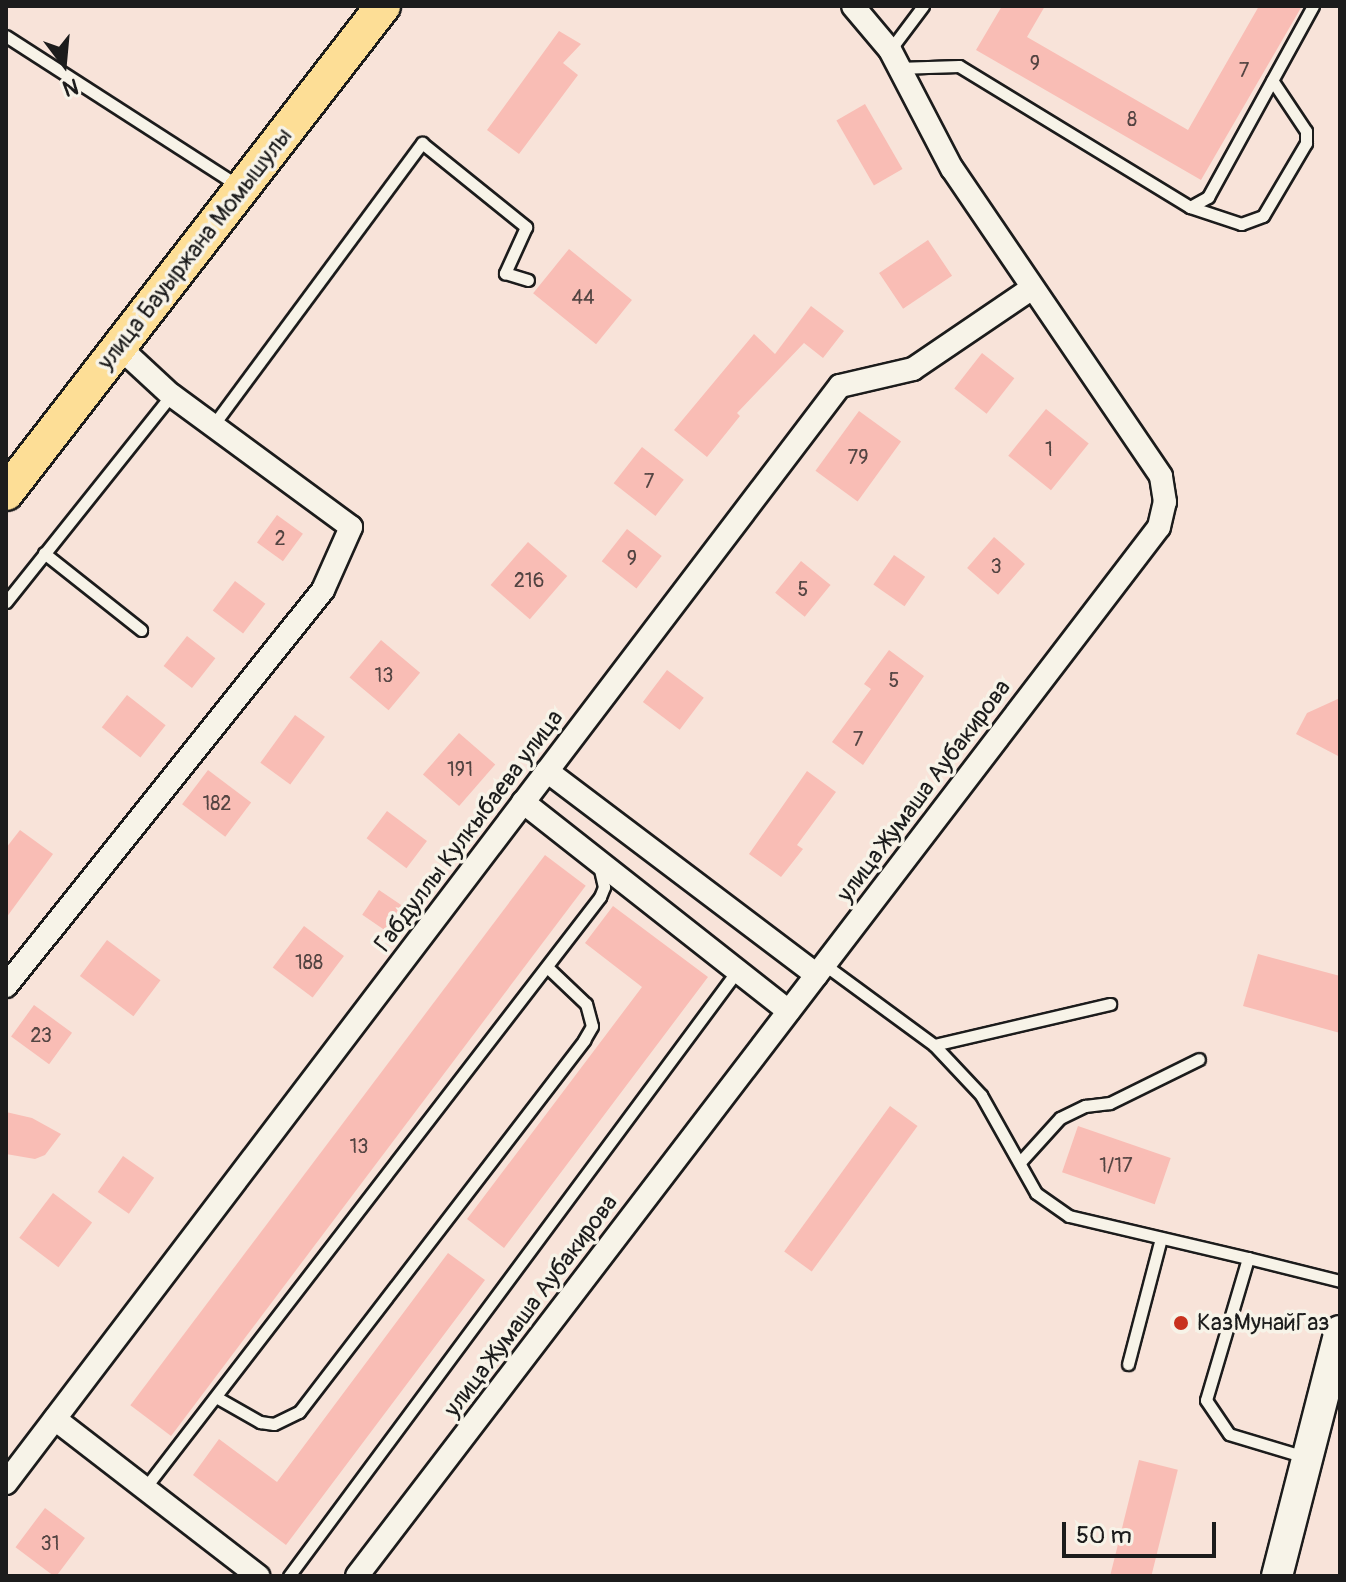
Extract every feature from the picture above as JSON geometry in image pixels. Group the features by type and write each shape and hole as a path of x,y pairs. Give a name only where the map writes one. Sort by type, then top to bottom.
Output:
{"main road":[{"name":"улица Бауыржана Момышулы","path":"6,493 118,346 244,190 383,6"},
{"path":"1277,1576 1305,1457 1340,1331"}],"street":[{"name":"улица Жумаша Аубакирова","path":"357,1576 1159,527 1165,502 1161,476 952,169 893,59 853,6"},
{"name":"Габдуллы Кулкыбаева улица","path":"6,1483 840,386 913,369 1032,288"},
{"path":"6,986 323,590 351,527 171,395 118,346"},
{"path":"547,771 821,970"},
{"path":"523,802 789,1011"},
{"path":"55,1419 258,1576"}],"lane":[{"path":"923,6 893,59 959,66 1190,207 1241,224 1263,216 1306,143 1306,131 1272,80"},
{"path":"1190,207 1208,197 1313,6"},
{"path":"6,36 244,190"},
{"path":"214,424 422,143 526,227 505,273 528,280"},
{"path":"6,602 171,395"},
{"path":"44,553 141,630"},
{"path":"145,1488 600,897 604,887 597,861"},
{"path":"216,1397 274,1424 288,1420 309,1399 588,1033 591,1015 586,1004 547,967"},
{"path":"821,970 934,1045 981,1095 1021,1161 1036,1193 1069,1216 1340,1281"},
{"path":"289,1576 737,971"},
{"path":"934,1045 1110,1004"},
{"path":"1021,1161 1060,1118 1085,1106 1110,1103 1199,1059"},
{"path":"1128,1364 1161,1238"},
{"path":"1248,1258 1206,1400 1229,1434 1305,1457"}],"building":[{"path":"1002,6 1045,6 1027,37 1188,130 1259,6 1302,6 1201,180 976,50"},
{"path":"559,31 581,44 563,63 578,75 519,154 487,130"},
{"path":"865,104 902,169 874,185 836,120"},
{"path":"928,240 952,276 903,309 879,273"},
{"path":"569,249 632,300 596,344 533,293"},
{"path":"811,306 844,331 823,358 804,343 737,413 740,416 707,457 674,430 754,334 775,354"},
{"path":"982,353 1014,378 987,414 954,388"},
{"path":"1046,409 1089,444 1051,490 1008,456"},
{"path":"859,411 901,442 858,501 816,471"},
{"path":"642,447 684,480 655,516 614,483"},
{"path":"277,515 303,534 283,561 257,543"},
{"path":"627,529 662,556 636,588 602,561"},
{"path":"994,537 1025,564 998,595 967,568"},
{"path":"528,542 567,576 530,619 491,585"},
{"path":"894,555 925,577 904,606 873,584"},
{"path":"801,561 831,585 805,617 775,593"},
{"path":"235,581 265,604 243,633 213,611"},
{"path":"187,636 215,658 192,688 164,666"},
{"path":"381,640 420,673 389,710 350,678"},
{"path":"889,650 924,676 863,765 832,742 871,689 864,684"},
{"path":"667,670 704,698 680,730 643,702"},
{"path":"127,695 166,725 140,757 102,727"},
{"path":"1340,698 1340,757 1296,734 1307,713"},
{"path":"295,715 325,737 290,784 260,763"},
{"path":"459,733 495,764 459,806 423,775"},
{"path":"208,770 251,802 225,837 182,804"},
{"path":"807,771 836,792 797,845 803,849 781,877 749,854"},
{"path":"387,811 427,841 406,868 367,838"},
{"path":"20,830 53,854 6,918 6,848"},
{"path":"545,855 586,886 171,1436 130,1405"},
{"path":"379,890 404,907 387,932 362,915"},
{"path":"613,906 708,977 504,1248 467,1219 642,987 585,943"},
{"path":"304,926 344,956 313,998 273,968"},
{"path":"107,940 161,980 133,1016 80,976"},
{"path":"1258,954 1340,976 1340,1033 1243,1006"},
{"path":"34,1005 72,1033 49,1064 11,1037"},
{"path":"890,1106 918,1126 812,1272 784,1252"},
{"path":"6,1112 32,1118 61,1134 45,1155 35,1159 6,1154"},
{"path":"1078,1126 1171,1158 1155,1204 1062,1172"},
{"path":"123,1156 154,1178 129,1214 98,1192"},
{"path":"53,1193 92,1222 58,1267 19,1238"},
{"path":"448,1253 485,1280 286,1545 193,1475 219,1439 277,1482"},
{"path":"1139,1460 1178,1470 1151,1576 1110,1576"},
{"path":"45,1508 85,1538 56,1576 16,1547"}],"place":[{"name":"КазМунайГаз","path":"1181,1323"}]}
